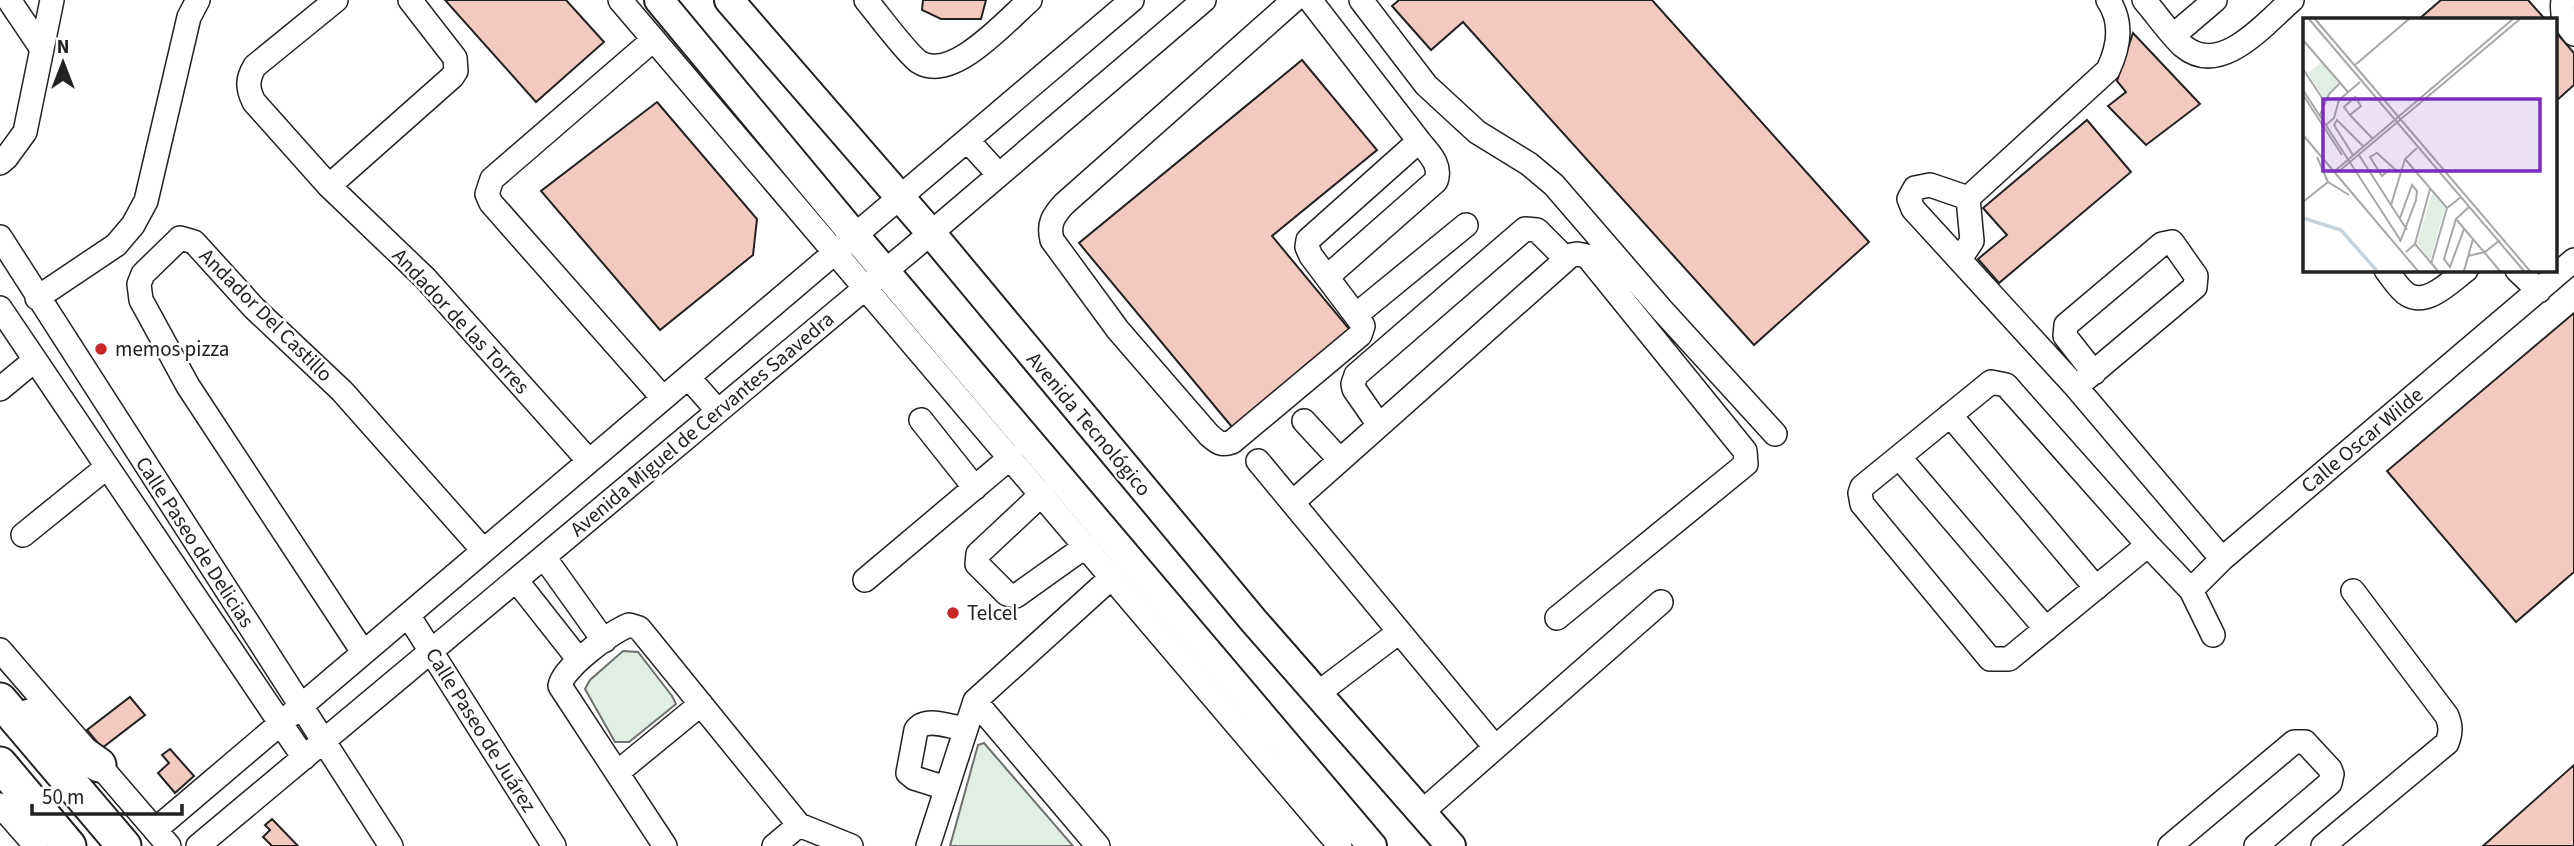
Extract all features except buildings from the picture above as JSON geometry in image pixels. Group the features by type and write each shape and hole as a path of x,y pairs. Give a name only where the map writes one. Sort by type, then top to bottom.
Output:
{"highway":[{"path":"0,694 99,765"},
{"path":"0,700 124,846"},
{"path":"0,764 69,846"}],"main road":[{"path":"659,0 844,244 1372,846"},
{"name":"Avenida Tecnológico","path":"729,0 931,233 1253,620 1451,846"}],"street":[{"path":"9,0 42,49"},
{"path":"0,163 25,132 52,0"},
{"path":"37,298 116,245 133,225 146,201 189,17 198,0"},
{"name":"Andador de las Torres","path":"336,0 255,65 248,85 254,102 329,186 425,278 589,461"},
{"path":"329,186 456,72 455,58 410,0"},
{"path":"620,0 653,40 844,244"},
{"path":"866,0 918,62 932,66 949,65 964,57 1030,0"},
{"path":"0,650 162,838 280,723 1132,0"},
{"name":"Avenida Miguel de Cervantes Saavedra","path":"198,846 931,233 1204,0"},
{"path":"1294,0 1064,204 1053,216 1049,229 1052,240 1118,330 1218,443 1225,445 1232,442 1357,339 1363,326 1311,256 1307,247 1308,240 1419,141"},
{"path":"1310,0 1437,164 1438,170 1436,181 1327,277"},
{"path":"1362,0 1426,85 1478,132 1528,164 1554,185 1774,434"},
{"path":"1968,198 2108,70 2116,52 2118,36 2117,23 2108,0"},
{"path":"2144,0 2183,46 2197,55 2211,57 2221,56 2238,47 2292,0"},
{"path":"2174,35 2206,3"},
{"path":"653,40 492,179 487,194 491,203 663,398"},
{"path":"968,141 999,175"},
{"path":"1968,198 1930,185 1915,188 1909,199 1913,209 2076,387 2222,559"},
{"path":"1961,259 1972,241 1968,198"},
{"path":"1356,315 1466,225"},
{"path":"1379,425 1354,389 1356,375 1525,229 1537,230 1566,259"},
{"name":"Calle Paseo de Delicias","path":"0,237 391,846"},
{"name":"Andador Del Castillo","path":"363,652 188,386 141,300 139,284 143,274 175,241 184,238 194,242 254,308 342,391 483,551"},
{"path":"2076,387 2094,373 2195,287 2196,276 2172,243 2162,244 2066,325 2066,336 2094,373"},
{"path":"1293,502 1566,259 1577,254 1587,256 1745,451 1747,458 1746,464 1557,618"},
{"name":"Calle Oscar Wilde","path":"2191,590 2222,559 2574,260"},
{"path":"2387,271 2406,294 2419,299 2435,293 2465,271"},
{"path":"2518,271 2539,291"},
{"path":"875,279 1011,457 1340,846"},
{"name":"Calle Paseo de Delicias","path":"0,308 304,758"},
{"path":"0,389 35,360"},
{"path":"688,377 718,411"},
{"path":"2148,545 2009,659 1990,659 1862,504 1860,493 1862,487 1991,382 2006,384 2191,590 2213,635"},
{"path":"1951,415 2096,588"},
{"path":"921,420 975,488"},
{"path":"1304,421 1340,460"},
{"path":"865,580 1011,457"},
{"path":"1899,457 2046,629"},
{"path":"1258,461 1495,747"},
{"path":"23,535 107,467"},
{"path":"1042,494 978,554 977,564 1007,594 1016,596 1086,546"},
{"path":"544,557 604,641"},
{"path":"928,846 975,701 1112,577"},
{"path":"516,580 579,660"},
{"path":"2323,846 2447,743 2451,734 2447,716 2353,591"},
{"path":"1422,812 1661,602"},
{"name":"Calle Paseo de Juárez","path":"408,615 554,846"},
{"path":"665,846 561,690 560,681 579,660 629,625 639,628 799,825 851,846"},
{"path":"1317,694 1399,632"},
{"path":"975,701 1098,846"},
{"path":"618,772 701,705"},
{"path":"946,788 908,773 916,730 919,725 929,722 965,729"},
{"path":"2170,846 2294,742 2305,742 2330,769 2330,783 2256,846"},
{"path":"0,805 36,846"},
{"path":"775,846 799,825"}],"green space":[{"path":"623,651 638,652 676,704 629,742 615,742 585,689 590,680"},
{"path":"984,743 1073,846 950,846 978,745"}],"place":[{"name":"memos pizza","path":"101,349"},
{"name":"Telcel","path":"953,613"}]}
